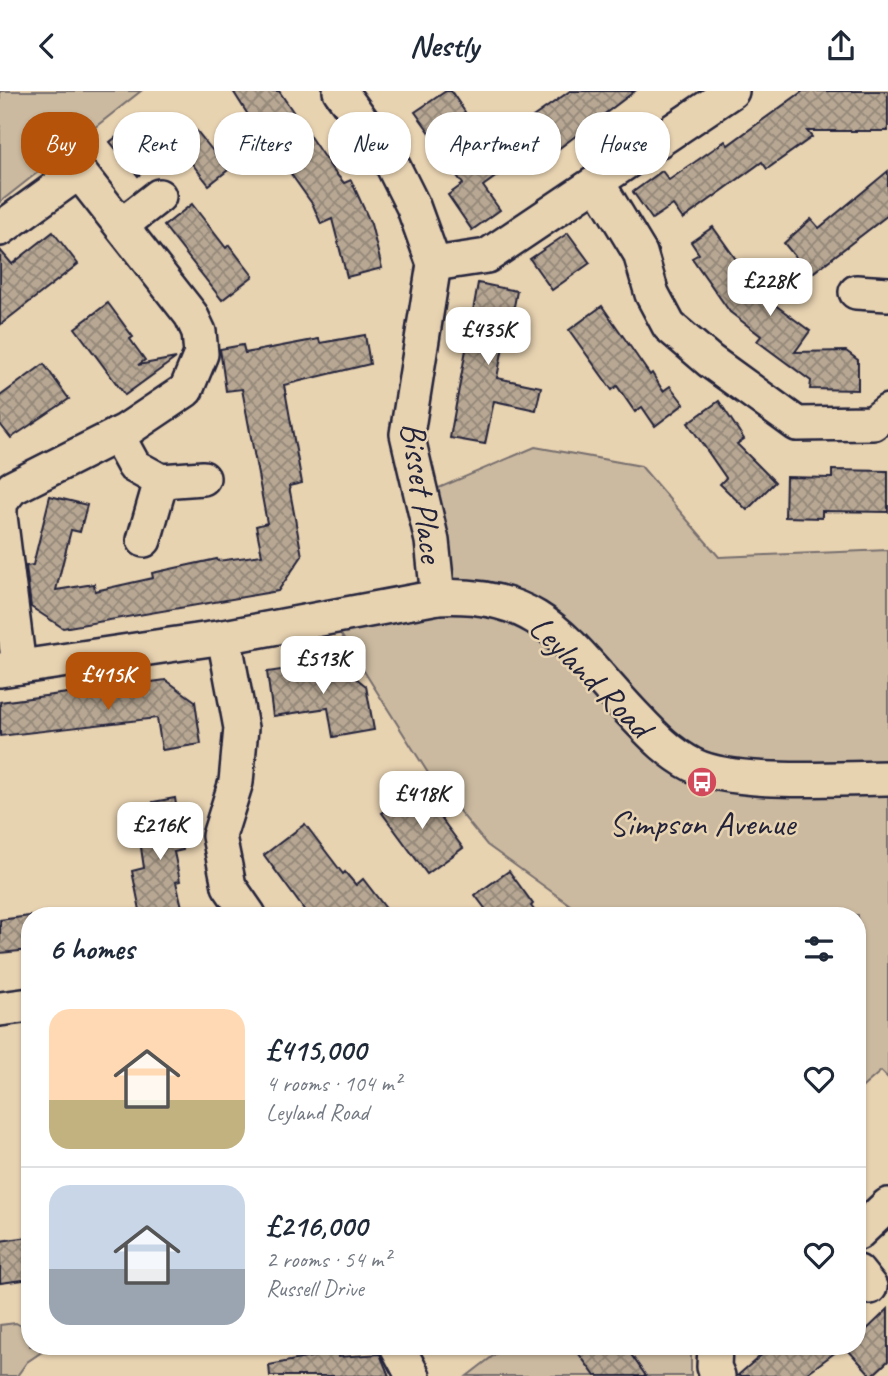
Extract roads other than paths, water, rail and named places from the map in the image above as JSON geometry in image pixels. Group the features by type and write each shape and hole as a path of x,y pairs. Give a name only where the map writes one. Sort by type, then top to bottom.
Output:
{"street":[{"name":"Bisset Place","path":"340,91 389,158 413,206 434,264 407,434 432,541 438,597"},
{"path":"434,264 487,256 732,91"},
{"path":"0,229 72,174 79,172 191,315 199,332 201,354 186,390 117,435 12,488 0,503 9,668"},
{"path":"597,182 640,253 652,294 669,326 710,361 797,424 873,423 888,411"},
{"path":"122,225 159,196"},
{"path":"117,435 134,465 161,481 203,478"},
{"path":"144,540 161,481"},
{"name":"Leyland Road","path":"9,668 224,637 438,597 472,595 506,602 533,613 557,632 666,750 696,766 733,777 888,778"},
{"path":"224,637 241,728 236,782 219,837 229,886 243,907"},
{"path":"0,1009 21,1006"},
{"path":"866,1226 888,1205"},
{"path":"402,1355 413,1376"},
{"path":"715,1355 714,1367 718,1376"}],"place":[{"name":"Simpson Avenue","path":"702,782"}]}
